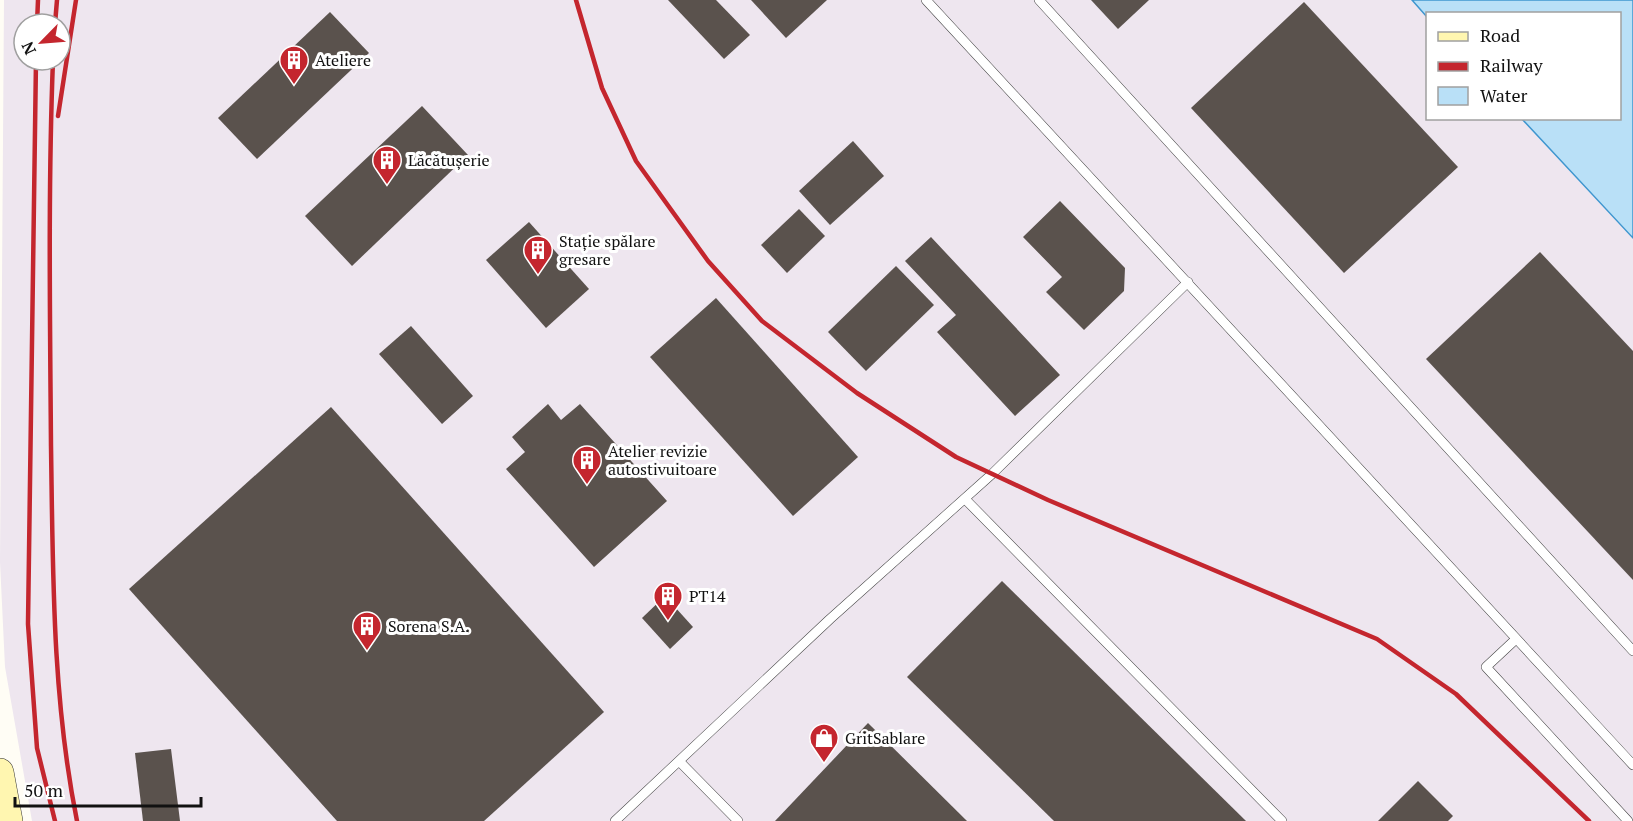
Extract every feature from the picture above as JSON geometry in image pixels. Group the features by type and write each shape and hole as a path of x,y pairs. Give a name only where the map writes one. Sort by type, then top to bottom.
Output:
{"street":[{"path":"0,772 9,821"}],"lane":[{"path":"926,0 1633,765"},
{"path":"1039,0 1633,651"},
{"path":"616,821 830,620 965,499 1188,282"},
{"path":"965,499 1282,821"},
{"path":"1516,639 1486,667 1628,821"},
{"path":"680,762 738,821"}],"shaded area":[{"path":"4,0 1412,0 1426,16 1426,120 1523,120 1633,238 1633,821 32,821 5,667 0,562"}],"water":[{"path":"1412,0 1633,0 1633,238 1523,120 1621,120 1621,12 1426,12 1426,16"}],"building":[{"path":"668,0 716,0 750,35 724,59"},
{"path":"751,0 827,0 786,38"},
{"path":"1091,0 1149,0 1118,29"},
{"path":"1304,2 1458,167 1344,273 1191,108"},
{"name":"Ateliere","path":"330,12 369,53 257,159 218,118"},
{"name":"Lăcătușerie","path":"422,106 468,155 352,266 305,216"},
{"path":"853,141 884,176 830,225 799,191"},
{"path":"1060,201 1125,268 1124,291 1084,330 1046,292 1062,277 1023,237"},
{"path":"799,209 825,236 787,273 761,245"},
{"name":"Stație spălare gresare","path":"529,222 589,289 546,328 486,260"},
{"path":"931,237 1060,375 1015,416 937,332 956,315 905,261"},
{"path":"1540,252 1633,351 1633,580 1426,359"},
{"path":"896,266 934,305 866,371 828,332"},
{"path":"716,298 858,457 793,516 650,357"},
{"path":"411,326 473,396 442,424 379,354"},
{"name":"Atelier revizie autostivuitoare","path":"548,404 561,420 580,404 667,501 594,567 506,469 525,452 512,437"},
{"name":"Sorena S.A.","path":"331,407 604,712 484,821 337,821 129,589"},
{"path":"1002,581 1246,821 1054,821 907,677"},
{"name":"PT14","path":"665,596 693,627 670,649 642,618"},
{"path":"868,723 967,821 775,821"},
{"path":"171,749 180,821 143,821 135,753"},
{"path":"1418,781 1453,816 1448,821 1378,821"}],"railway":[{"path":"38,0 38,12"},
{"path":"56,12 57,0"},
{"path":"58,116 76,0"},
{"path":"576,0 602,88 636,161 708,261 762,321 857,393 956,457 1048,500 1377,639 1456,694 1589,821"},
{"path":"36,72 28,624 37,748 55,821"},
{"path":"53,72 50,253 55,634 63,728 77,821"}],"place":[{"name":"Ateliere","path":"294,86"},
{"name":"Lăcătușerie","path":"387,186"},
{"name":"Stație spălare gresare","path":"538,276"},
{"name":"Atelier revizie autostivuitoare","path":"587,486"},
{"name":"PT14","path":"668,622"},
{"name":"Sorena S.A.","path":"367,652"},
{"name":"GritSablare","path":"824,764"}]}
